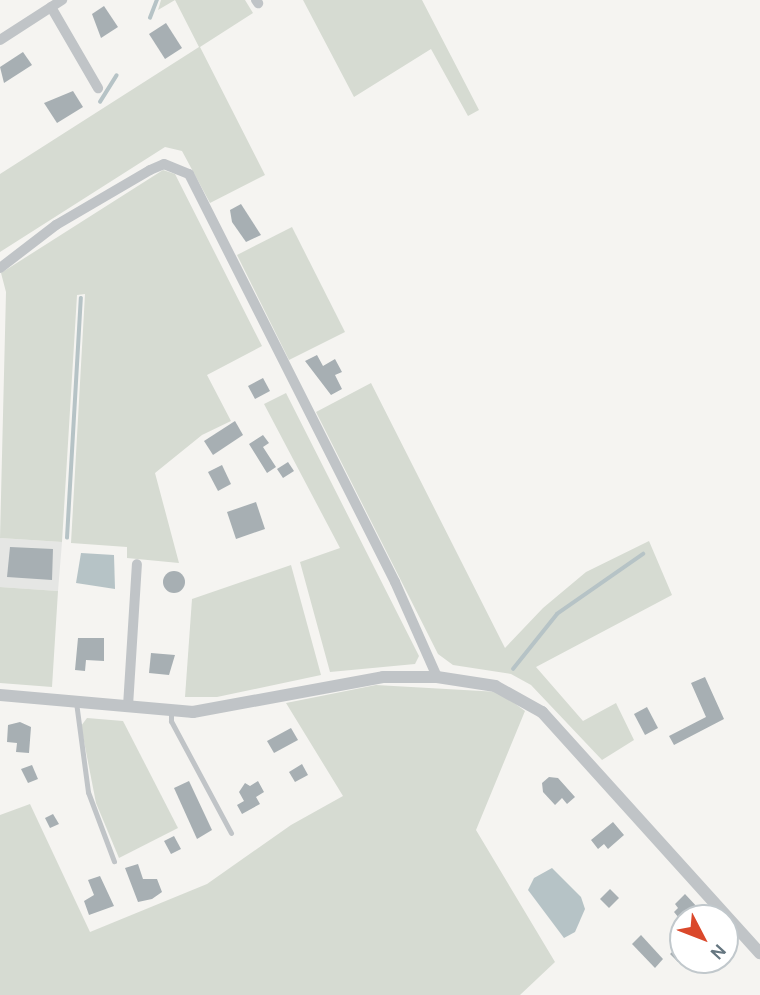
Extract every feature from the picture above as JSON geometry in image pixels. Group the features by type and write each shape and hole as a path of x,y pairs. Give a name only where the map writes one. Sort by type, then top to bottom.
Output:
{"street":[{"path":"0,40 62,0"},
{"path":"51,7 99,88"},
{"path":"0,268 56,225 150,170 164,164 189,174 395,582 437,677"},
{"path":"128,706 137,564"},
{"path":"0,695 171,710 225,708 383,677 437,677 495,686 542,712 760,953"}],"lane":[{"path":"76,702 88,792 114,861"},
{"path":"171,710 171,721 231,833"}],"shaded area":[{"path":"161,0 175,0 158,10"},
{"path":"175,0 245,0 253,13 200,47 265,175 210,203 182,151 165,147 0,252 0,174 199,47"},
{"path":"303,0 422,0 479,110 468,116 431,49 354,97"},
{"path":"163,170 175,174 262,346 207,375 231,421 202,435 155,473 179,563 127,558 127,547 71,543 85,294 77,295 62,542 0,538 6,292 1,273"},
{"path":"292,227 345,332 289,360 237,255"},
{"path":"371,383 505,648 543,608 586,572 649,541 672,595 536,667 583,721 616,703 634,740 602,760 531,685 511,674 453,665 438,654 316,412"},
{"path":"286,393 419,656 415,664 330,672 300,562 340,548 264,404"},
{"path":"0,538 62,542 58,591 0,587"},
{"path":"81,553 114,555 115,589 76,583"},
{"path":"291,565 321,675 217,697 185,697 192,599"},
{"path":"0,587 58,591 52,687 0,683"},
{"path":"376,685 499,692 525,711 476,830 555,962 520,995 0,995 0,815 30,804 90,932 207,884 291,825 343,796 286,703"},
{"path":"87,718 123,721 178,828 119,858 96,803 81,726"},
{"path":"552,868 581,897 585,909 575,932 564,938 528,890 534,878"}],"building":[{"path":"104,6 118,27 101,38 92,14"},
{"path":"166,23 182,48 165,59 149,34"},
{"path":"23,52 32,65 4,83 0,67"},
{"path":"73,91 83,107 57,123 44,103"},
{"path":"241,204 261,235 246,242 232,222 230,210"},
{"path":"317,355 323,366 335,359 342,372 335,375 342,389 331,395 305,361"},
{"path":"263,378 270,391 255,399 248,386"},
{"path":"235,421 243,435 213,455 204,441"},
{"path":"263,435 269,443 263,447 276,467 267,473 249,444"},
{"path":"288,462 294,471 283,478 277,469"},
{"path":"222,465 231,484 218,491 208,472"},
{"path":"256,502 265,529 236,539 227,512"},
{"path":"10,547 53,549 52,580 7,577"},
{"path":"174,571 182,574 185,582 182,590 174,593 166,590 163,582 166,574"},
{"path":"78,638 104,638 104,661 86,660 85,671 75,670"},
{"path":"151,653 175,655 169,675 149,673"},
{"path":"705,677 724,719 674,745 669,736 706,717 691,683"},
{"path":"647,707 658,728 645,735 634,714"},
{"path":"20,722 31,727 29,753 16,752 17,743 7,742 8,725"},
{"path":"291,728 298,740 274,753 267,741"},
{"path":"302,764 308,775 295,782 289,772"},
{"path":"32,765 38,779 28,783 21,769"},
{"path":"549,777 558,778 575,797 567,804 562,798 555,805 543,792 542,783"},
{"path":"189,781 212,830 197,839 174,788"},
{"path":"258,781 264,792 256,797 260,804 242,814 237,805 244,801 239,792 245,783 250,786"},
{"path":"53,814 59,824 50,828 45,818"},
{"path":"613,822 624,835 608,849 604,844 598,849 591,840"},
{"path":"174,836 181,849 171,854 164,841"},
{"path":"138,864 143,879 157,879 162,892 152,899 138,902 125,868"},
{"path":"100,876 114,906 89,915 84,901 94,895 88,880"},
{"path":"610,889 619,898 609,908 600,899"},
{"path":"685,894 694,904 675,904"},
{"path":"641,935 663,959 655,968 632,944"}],"waterway":[{"path":"150,18 157,0"},
{"path":"100,102 116,76"},
{"path":"67,538 81,298"},
{"path":"513,669 557,614 643,554"}]}
